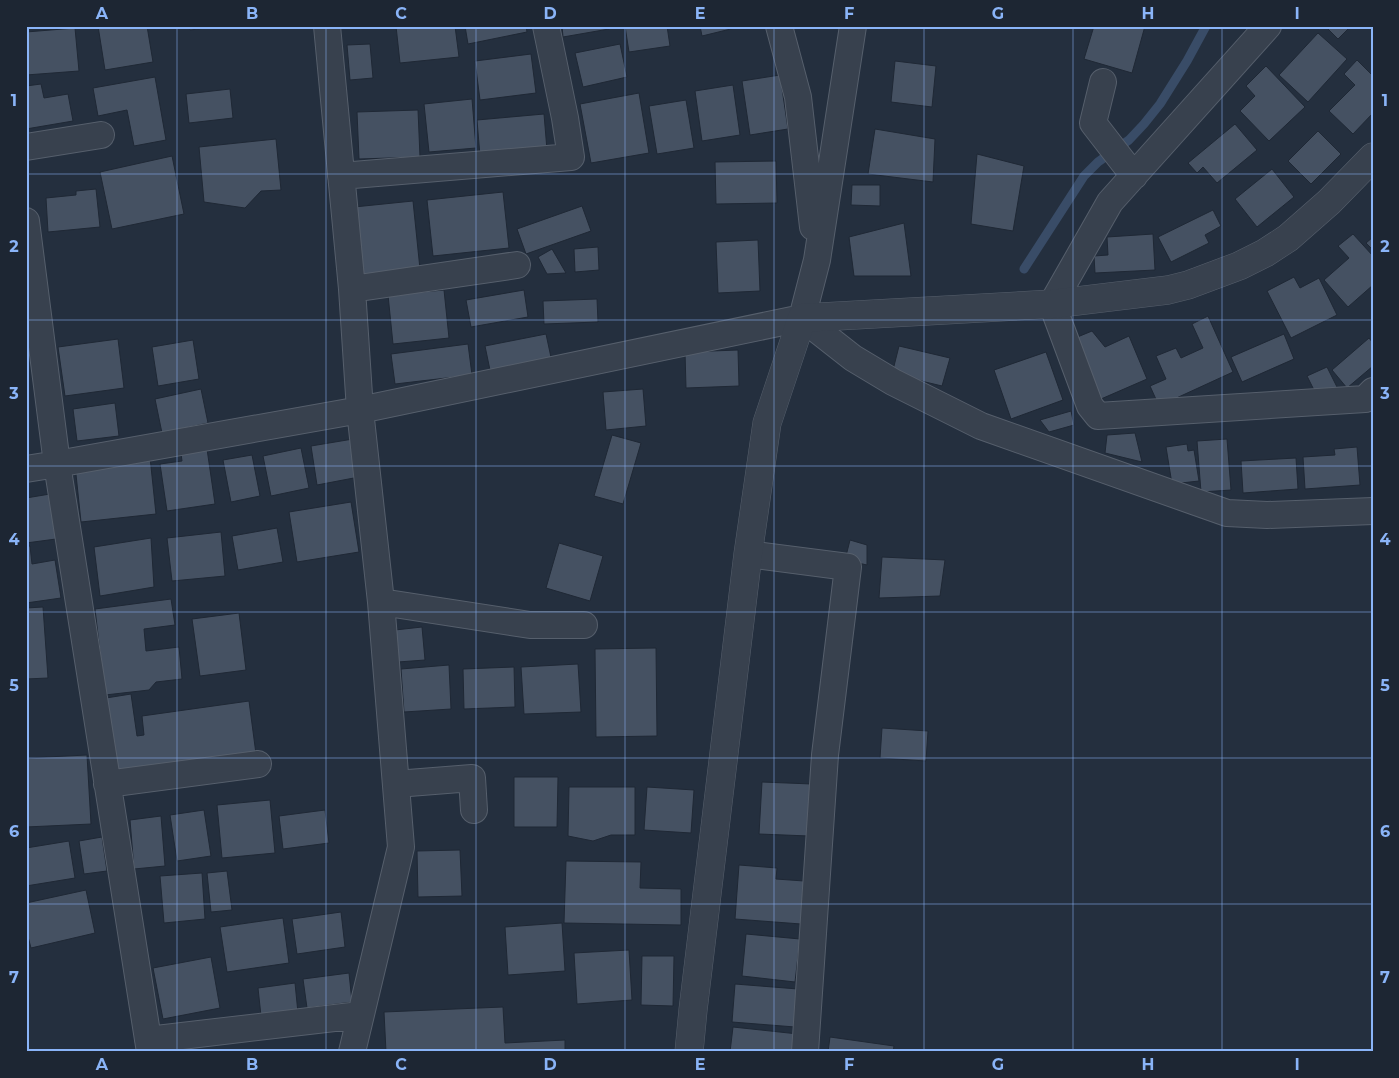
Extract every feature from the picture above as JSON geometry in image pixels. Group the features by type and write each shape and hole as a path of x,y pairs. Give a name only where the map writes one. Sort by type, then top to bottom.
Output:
{"street":[{"path":"327,26 352,290 360,410 380,602 401,846 352,1052"},
{"path":"342,176 571,157 546,26"},
{"path":"779,26 798,97 817,260"},
{"path":"689,1052 748,554 768,423 802,318 817,260 853,26"},
{"path":"1052,304 1110,202 1130,171 1268,26"},
{"path":"1103,82 1093,123 1130,171"},
{"path":"26,147 101,135"},
{"path":"26,468 360,410 802,318 1052,304 1168,290 1197,282 1239,266 1265,253 1309,222 1373,157"},
{"path":"26,222 57,464 149,1046 360,1015"},
{"path":"352,290 517,265"},
{"path":"1052,304 1090,406 1098,416 1365,398 1373,391"},
{"path":"802,318 853,358 893,382 981,426 1227,513 1267,515 1373,511"},
{"path":"748,554 848,568 825,755 805,1052"},
{"path":"380,602 530,624 584,625"},
{"path":"107,784 258,764"},
{"path":"396,784 472,778 474,810"}],"building":[{"path":"98,26 147,26 153,62 105,70"},
{"path":"189,26 223,26 190,30"},
{"path":"396,26 455,26 459,57 400,63"},
{"path":"465,26 526,26 527,32 468,44"},
{"path":"562,26 609,26 609,29 563,37"},
{"path":"625,26 667,26 670,46 629,52"},
{"path":"700,26 743,26 702,36"},
{"path":"1094,26 1145,26 1132,73 1084,59"},
{"path":"1325,26 1351,26 1338,39"},
{"path":"75,28 79,71 26,75 26,32"},
{"path":"1318,33 1347,59 1308,102 1279,75"},
{"path":"370,44 373,78 350,80 347,45"},
{"path":"620,44 627,77 583,87 575,53"},
{"path":"531,54 536,93 480,100 475,61"},
{"path":"1357,60 1373,76 1373,113 1353,134 1329,111 1355,85 1344,74"},
{"path":"895,61 936,66 932,107 891,102"},
{"path":"1266,66 1305,107 1269,141 1240,111 1255,96 1246,86"},
{"path":"780,75 788,129 750,135 742,81"},
{"path":"155,77 166,140 134,146 127,110 98,116 93,88"},
{"path":"41,84 44,98 68,94 73,121 26,129 26,86"},
{"path":"733,85 740,135 702,141 695,91"},
{"path":"230,89 233,118 189,123 186,94"},
{"path":"639,93 649,153 591,163 580,104"},
{"path":"472,99 476,148 429,152 424,104"},
{"path":"686,100 694,148 657,154 649,106"},
{"path":"418,110 420,157 359,159 357,112"},
{"path":"544,114 547,150 480,156 477,120"},
{"path":"1235,124 1257,150 1217,183 1203,167 1197,173 1188,163"},
{"path":"875,129 935,139 933,182 868,174"},
{"path":"1318,131 1341,154 1311,184 1288,161"},
{"path":"276,139 281,190 261,191 245,208 204,202 199,147"},
{"path":"977,154 1024,166 1013,231 971,224"},
{"path":"172,156 184,214 112,229 100,172"},
{"path":"776,161 777,203 716,204 715,162"},
{"path":"1272,169 1294,197 1257,227 1235,199"},
{"path":"852,185 880,185 880,206 851,205"},
{"path":"96,189 100,227 48,232 46,198 76,195 76,191"},
{"path":"503,192 509,248 433,256 427,200"},
{"path":"413,201 420,269 361,275 354,207"},
{"path":"582,206 591,231 526,254 517,229"},
{"path":"1213,210 1221,226 1205,235 1209,243 1171,262 1158,237"},
{"path":"904,223 911,276 854,276 849,237"},
{"path":"1153,234 1155,270 1095,273 1094,256 1108,255 1107,237"},
{"path":"1353,234 1373,256 1373,285 1348,307 1324,280 1349,258 1338,246"},
{"path":"1373,237 1373,250 1366,243"},
{"path":"758,240 760,291 718,293 716,242"},
{"path":"598,247 599,270 575,272 574,249"},
{"path":"552,249 566,273 547,274 538,257"},
{"path":"1294,277 1300,288 1319,278 1337,315 1291,338 1267,291"},
{"path":"444,290 449,338 393,344 388,295"},
{"path":"524,290 528,317 471,327 466,300"},
{"path":"597,299 598,322 544,324 543,301"},
{"path":"1208,316 1233,372 1159,406 1150,386 1166,379 1156,356 1176,348 1181,358 1203,348 1192,324"},
{"path":"1092,331 1105,347 1129,336 1147,379 1101,399 1075,338"},
{"path":"546,334 552,362 491,375 485,346"},
{"path":"1284,334 1294,359 1242,382 1231,357"},
{"path":"1369,338 1373,343 1373,366 1347,388 1332,370"},
{"path":"118,339 124,388 65,396 58,347"},
{"path":"193,340 199,379 158,386 152,347"},
{"path":"468,344 472,375 395,384 391,354"},
{"path":"899,346 950,358 942,386 892,374"},
{"path":"738,350 739,386 686,388 685,352"},
{"path":"1046,352 1063,400 1011,419 994,370"},
{"path":"1327,367 1337,387 1317,396 1307,376"},
{"path":"201,389 208,423 162,433 155,399"},
{"path":"643,389 646,426 606,430 603,392"},
{"path":"115,403 119,436 77,441 73,409"},
{"path":"1071,411 1074,425 1049,432 1040,420"},
{"path":"1135,433 1142,462 1105,453 1107,435"},
{"path":"612,435 641,443 623,504 594,496"},
{"path":"353,439 359,477 317,485 311,446"},
{"path":"1227,439 1231,490 1201,492 1197,441"},
{"path":"206,442 215,504 167,511 160,464 182,461 180,446"},
{"path":"1187,444 1188,451 1194,450 1199,481 1172,484 1166,447"},
{"path":"1357,447 1360,485 1305,489 1303,457 1335,455 1334,449"},
{"path":"301,448 309,488 271,496 263,456"},
{"path":"252,455 260,496 231,502 223,460"},
{"path":"150,457 156,514 81,522 75,465"},
{"path":"1296,458 1298,489 1243,493 1241,461"},
{"path":"50,494 56,539 26,543 26,498"},
{"path":"351,502 359,552 297,562 289,512"},
{"path":"277,528 283,562 238,570 232,536"},
{"path":"221,532 225,576 172,581 167,538"},
{"path":"151,538 154,587 100,596 94,547"},
{"path":"850,540 867,545 867,565 845,560"},
{"path":"559,543 603,556 590,601 546,588"},
{"path":"26,546 30,546 32,564 55,560 61,598 26,603"},
{"path":"882,557 945,560 940,596 879,598"},
{"path":"171,599 175,625 144,629 146,651 179,647 182,679 156,682 149,690 105,695 95,609"},
{"path":"43,607 48,678 26,679 26,608"},
{"path":"239,613 246,670 200,676 192,619"},
{"path":"422,627 425,660 398,662 395,630"},
{"path":"656,648 657,736 596,737 595,649"},
{"path":"578,664 581,712 524,714 521,667"},
{"path":"449,665 451,709 404,712 401,669"},
{"path":"514,667 515,707 464,709 463,669"},
{"path":"131,694 137,736 144,735 142,716 249,701 256,754 117,776 106,698"},
{"path":"882,728 928,731 926,761 880,758"},
{"path":"87,755 91,824 26,827 26,758"},
{"path":"514,777 558,777 557,827 514,827"},
{"path":"762,782 812,784 809,836 759,834"},
{"path":"569,787 635,787 635,835 611,835 593,841 568,836"},
{"path":"647,787 694,790 691,833 644,830"},
{"path":"270,800 275,853 222,858 217,805"},
{"path":"204,810 211,856 177,861 170,815"},
{"path":"325,810 329,843 283,849 279,816"},
{"path":"161,816 165,866 134,869 130,820"},
{"path":"102,837 107,871 84,874 79,841"},
{"path":"69,841 75,878 26,886 26,848"},
{"path":"460,850 462,896 418,897 417,851"},
{"path":"566,861 641,862 640,888 681,889 681,925 564,923"},
{"path":"739,865 777,868 776,879 804,881 801,924 735,919"},
{"path":"227,871 232,910 211,912 207,873"},
{"path":"202,873 205,919 164,923 160,876"},
{"path":"86,890 95,933 31,948 26,929 26,903"},
{"path":"341,912 345,947 297,954 292,919"},
{"path":"283,918 289,963 227,972 220,927"},
{"path":"562,923 565,971 508,975 505,927"},
{"path":"746,934 800,939 795,982 742,976"},
{"path":"629,950 632,1000 577,1004 574,953"},
{"path":"642,956 674,956 673,1006 641,1005"},
{"path":"211,957 220,1008 163,1019 153,968"},
{"path":"349,973 352,1002 307,1008 303,979"},
{"path":"295,983 298,1013 261,1016 258,988"},
{"path":"735,984 798,989 795,1027 732,1022"},
{"path":"503,1007 505,1043 565,1040 565,1052 386,1052 384,1012"},
{"path":"733,1027 798,1034 796,1052 730,1052"},
{"path":"830,1037 894,1046 893,1052 828,1052"}],"waterway":[{"path":"1024,269 1084,176 1098,162 1129,140 1160,104 1206,26"}]}
